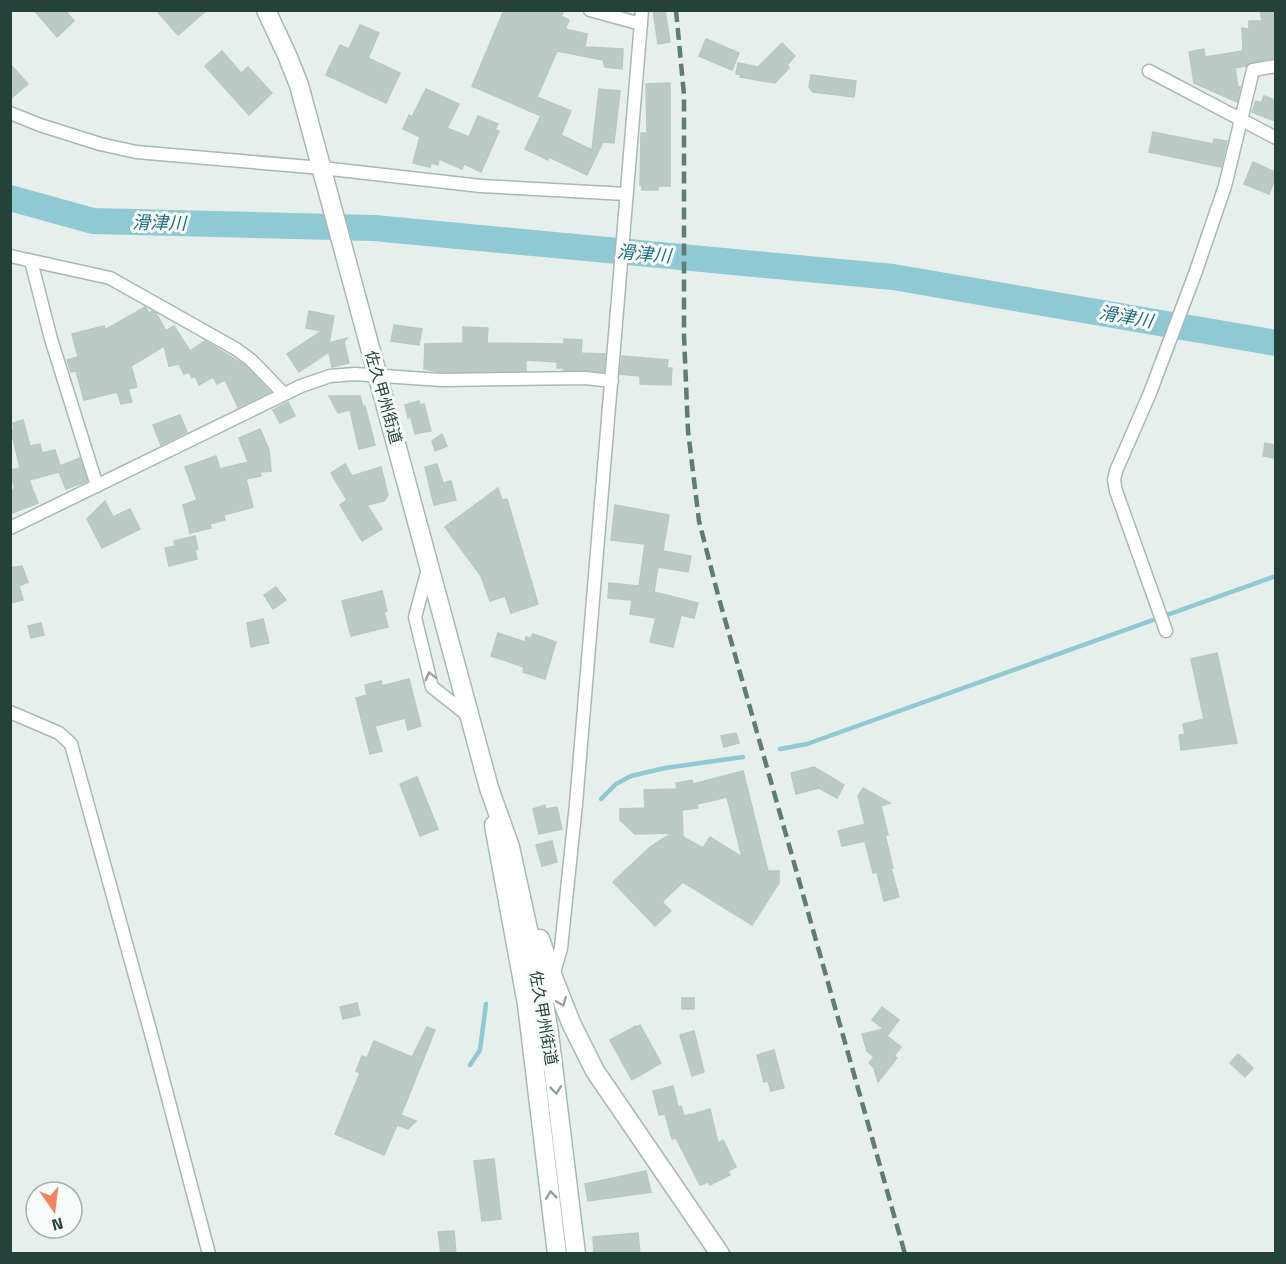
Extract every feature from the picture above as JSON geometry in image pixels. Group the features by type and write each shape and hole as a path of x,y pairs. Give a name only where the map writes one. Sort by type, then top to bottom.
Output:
{"main road":[{"name":"佐久甲州街道","path":"266,10 299,85 489,788 510,847 549,1033 576,1254"},
{"name":"佐久甲州街道","path":"489,788 498,851 529,1015 558,1254"},
{"path":"510,847 553,977 571,1023 595,1071"},
{"path":"519,953 560,1028 595,1071 720,1254"}],"street":[{"path":"590,10 641,24"},
{"path":"553,977 561,948 569,881 642,10"},
{"path":"1165,627 1114,480 1151,390 1226,186 1253,70 1275,66"},
{"path":"1149,71 1275,138"},
{"path":"10,113 100,144 136,152 323,172 625,199"},
{"path":"10,256 110,278 236,349 251,360 285,394"},
{"path":"31,261 51,339 97,486"},
{"path":"10,528 285,394 330,376 356,374 441,380 585,378 612,381"},
{"path":"429,564 415,617 432,687 470,716"},
{"path":"10,712 59,734 71,744 209,1254"}],"building":[{"path":"34,10 65,10 74,21 57,37"},
{"path":"156,10 207,10 178,35"},
{"path":"504,10 555,10 563,13 561,16 569,20 565,29 587,34 585,47 623,49 622,69 605,67 603,60 557,51 537,97 571,111 561,135 592,150 599,89 620,91 614,143 603,142 587,175 549,157 548,160 525,149 541,116 472,86"},
{"path":"653,10 665,10 670,42 658,44"},
{"path":"1260,10 1275,10 1275,58 1235,68 1238,87 1240,87 1237,102 1194,83 1189,52 1204,49 1205,57 1243,51 1242,28 1249,29 1249,21 1262,21"},
{"path":"360,25 379,33 368,58 400,73 386,103 326,75 340,45 349,49"},
{"path":"706,39 739,53 732,70 699,56"},
{"path":"782,43 795,56 787,65 789,68 775,83 740,77 741,75 736,74 738,63 758,67"},
{"path":"222,51 241,73 248,67 272,93 249,115 205,66"},
{"path":"10,64 28,84 10,99"},
{"path":"811,75 856,81 854,97 813,92 809,87"},
{"path":"670,83 670,186 658,186 658,190 642,190 642,185 640,185 641,133 647,133 646,84"},
{"path":"426,89 459,104 447,128 469,137 478,116 498,124 495,130 499,131 481,172 464,164 462,169 439,159 438,165 431,163 430,167 413,163 420,137 403,129 409,115 412,117"},
{"path":"1264,96 1275,100 1275,121 1252,112 1256,101 1261,103"},
{"path":"1153,132 1213,144 1214,139 1227,141 1221,167 1149,152"},
{"path":"1253,162 1275,172 1275,179 1269,194 1244,184"},
{"path":"145,307 149,313 152,311 156,313 166,331 174,326 190,351 205,341 246,366 270,392 238,407 225,380 217,384 213,377 199,385 195,376 192,378 189,372 184,374 179,364 169,366 164,346 131,366 137,387 128,389 132,402 121,404 117,392 84,400 76,371 71,372 67,360 78,357 72,334 104,326 105,330"},
{"path":"309,311 334,316 329,343 347,338 344,342 349,363 332,367 329,352 299,372 287,354 322,331 306,328"},
{"path":"394,325 422,329 419,345 391,341"},
{"path":"463,327 488,328 487,343 564,344 564,339 582,340 581,353 605,354 604,372 564,370 564,368 557,368 557,362 526,360 526,371 441,372 424,369 425,344 463,343"},
{"path":"622,356 668,360 667,368 672,368 671,385 640,384 640,376 620,374"},
{"path":"329,396 360,396 363,407 365,406 375,445 359,449 350,410 338,413"},
{"path":"419,401 420,405 424,404 431,431 415,434 405,405"},
{"path":"288,402 295,416 280,423 273,410"},
{"path":"180,415 187,432 161,445 153,425"},
{"path":"23,420 30,446 40,444 42,453 55,450 60,466 80,458 87,481 66,489 59,472 29,480 38,503 10,514 10,490 15,489 10,470 20,468 11,430 14,429 13,423"},
{"path":"260,429 269,450 271,471 260,472 261,476 246,479 253,507 224,515 225,520 210,524 211,528 190,533 183,505 197,500 185,467 216,456 220,469 248,462 239,438"},
{"path":"442,434 447,446 435,451 432,441"},
{"path":"1265,443 1275,445 1274,458 1263,456"},
{"path":"345,464 352,476 381,467 388,495 384,501 367,505 382,529 362,541 340,505 347,500 331,473"},
{"path":"437,464 443,483 451,481 456,500 434,505 425,467"},
{"path":"498,488 502,500 507,499 538,604 511,613 505,596 490,601 481,576 445,527"},
{"path":"105,501 113,517 130,509 140,529 102,548 87,519"},
{"path":"615,505 669,515 663,551 691,556 688,572 658,567 654,592 698,603 694,618 681,615 673,647 650,642 656,618 630,614 632,600 608,598 609,583 639,586 645,544 611,540"},
{"path":"195,536 198,549 195,550 197,559 169,566 165,548 175,546 174,541"},
{"path":"22,566 28,582 19,586 23,600 10,603 10,568"},
{"path":"276,587 286,600 273,609 264,595"},
{"path":"382,591 388,627 351,636 342,601"},
{"path":"263,619 269,643 251,647 247,623"},
{"path":"41,623 44,635 31,638 28,626"},
{"path":"498,633 525,642 526,637 531,638 533,634 556,642 545,679 523,672 524,667 491,656"},
{"path":"1217,653 1237,743 1181,750 1179,735 1185,734 1183,724 1204,719 1191,659"},
{"path":"409,679 421,726 408,730 405,718 375,726 382,751 370,754 356,698 367,695 365,685 381,681 382,686"},
{"path":"736,733 739,743 724,747 721,736"},
{"path":"814,767 844,785 837,798 819,788 796,794 791,773"},
{"path":"743,771 768,871 779,871 779,883 752,925 683,882 662,902 671,911 655,926 613,882 650,847 672,833 635,834 620,820 620,809 645,808 644,790 677,789 676,783 692,780 693,784","holes":["727,797 742,857 710,837 703,848 683,837 682,810 698,808 697,804"]},
{"path":"417,777 438,829 420,836 400,784"},
{"path":"863,788 890,803 881,806 888,835 885,835 893,868 891,868 899,897 884,901 877,872 873,873 865,841 842,846 838,831 865,824 858,796"},
{"path":"545,805 546,809 557,807 562,829 539,834 533,809"},
{"path":"552,841 557,862 542,866 536,845"},
{"path":"682,998 694,998 694,1009 682,1009"},
{"path":"357,1003 360,1015 343,1019 340,1007"},
{"path":"882,1007 899,1020 887,1036 901,1047 894,1056 897,1058 878,1082 874,1068 869,1063 874,1057 867,1051 862,1034 884,1029 872,1020"},
{"path":"640,1025 661,1063 632,1080 610,1040"},
{"path":"427,1027 435,1030 401,1115 416,1121 408,1129 397,1125 384,1155 335,1134 360,1073 356,1071 362,1056 367,1058 374,1041 412,1057"},
{"path":"694,1031 704,1072 692,1076 680,1035"},
{"path":"774,1050 784,1088 771,1091 768,1081 764,1082 757,1055"},
{"path":"1238,1054 1253,1068 1245,1077 1230,1063"},
{"path":"673,1086 678,1107 681,1106 684,1116 691,1114 693,1117 693,1114 710,1109 718,1143 723,1140 736,1167 728,1171 730,1175 710,1185 708,1182 700,1185 676,1138 672,1139 665,1114 659,1115 653,1091"},
{"path":"494,1159 501,1219 482,1221 474,1161"},
{"path":"646,1171 651,1192 588,1201 585,1184"},
{"path":"454,1231 456,1254 441,1254 438,1232"},
{"path":"638,1233 640,1254 594,1254 593,1237"}],"waterway":[{"name":"滑津川","path":"10,198 93,221 374,228 893,277 1276,343"},
{"path":"780,749 807,744 1276,576"},
{"path":"601,799 616,784 631,776 665,768 743,757"},
{"path":"470,1065 480,1050 486,1004"}],"railway":[{"path":"676,10 684,95 684,336 688,431 699,521 905,1254"}]}
